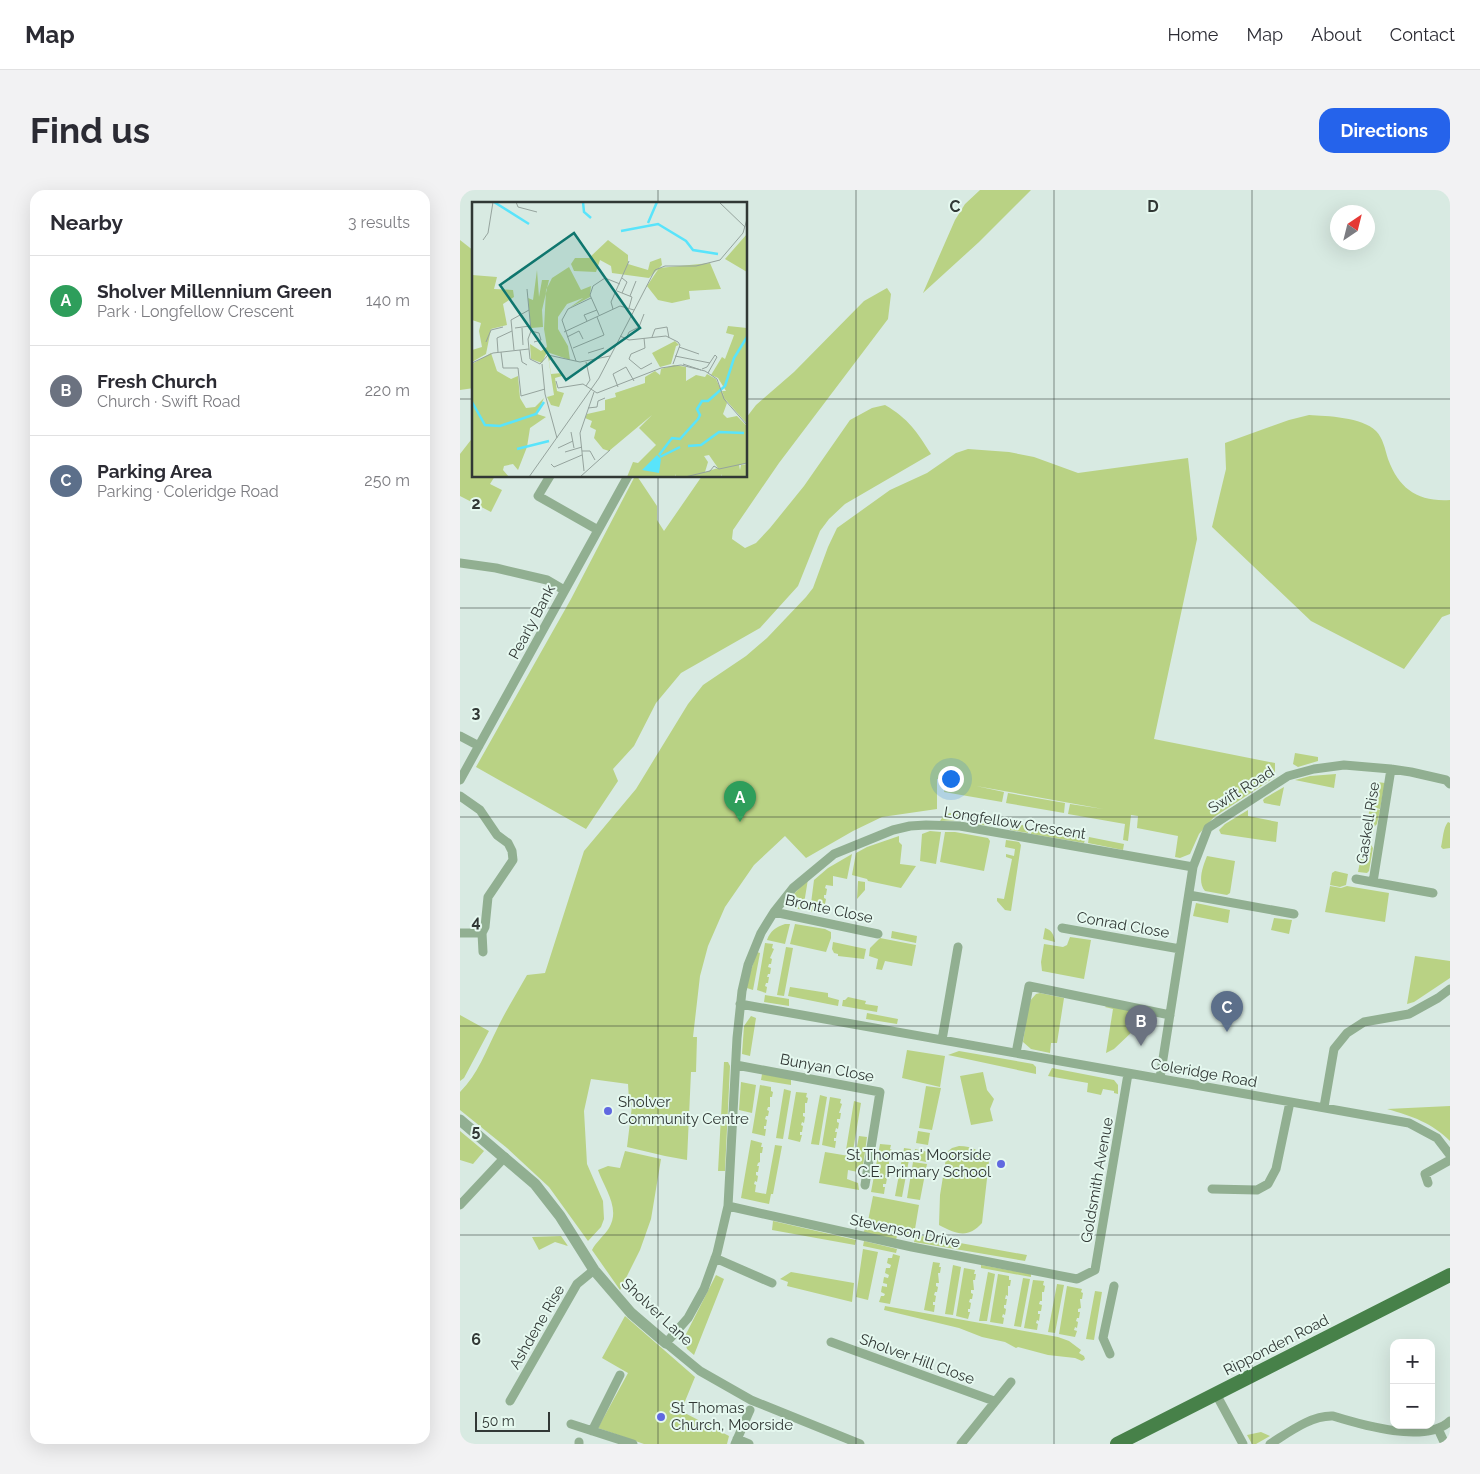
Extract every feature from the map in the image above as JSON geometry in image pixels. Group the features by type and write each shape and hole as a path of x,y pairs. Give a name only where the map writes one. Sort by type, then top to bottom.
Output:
{"main road":[{"name":"Ripponden Road","path":"1117,1444 1450,1275"}],"street":[{"path":"549,478 538,496 598,530"},
{"name":"Pearly Bank","path":"460,780 627,478"},
{"path":"460,563 496,568 547,580 564,590"},
{"path":"460,736 479,746"},
{"name":"Swift Road","path":"1160,1078 1193,866 1208,828 1288,776 1314,769 1344,765 1391,769 1446,780 1450,784"},
{"name":"Gaskell Rise","path":"1373,882 1391,769"},
{"path":"460,796 480,810 497,835 508,843 512,851 513,860 488,897 485,927 482,933 483,952"},
{"name":"Longfellow Crescent","path":"666,1343 688,1318 704,1289 715,1258 728,1206 740,1004 748,965 761,933 774,912 793,888 834,854 893,830 926,825 960,826 1193,866"},
{"name":"Gaskell Rise","path":"1356,879 1433,893"},
{"path":"1189,895 1294,914"},
{"name":"Bronte Close","path":"774,912 878,934"},
{"name":"Conrad Close","path":"1062,928 1180,949"},
{"path":"460,933 482,933"},
{"path":"942,1040 958,947"},
{"path":"1016,1053 1029,986 1170,1014"},
{"path":"1324,1107 1334,1049 1347,1034 1364,1022 1409,1014 1450,989"},
{"name":"Coleridge Road","path":"740,1004 1409,1123 1436,1138 1450,1155"},
{"name":"Bunyan Close","path":"736,1065 880,1092 865,1185"},
{"name":"Goldsmith Avenue","path":"1077,1279 1095,1270 1128,1074"},
{"path":"1212,1189 1256,1190 1268,1184 1276,1169 1290,1102"},
{"name":"Sholver Lane","path":"460,1120 535,1184 548,1200 594,1270 631,1313 700,1371 751,1400 860,1444"},
{"path":"460,1205 505,1158"},
{"path":"1428,1183 1425,1174 1450,1160"},
{"name":"Stevenson Drive","path":"728,1206 912,1247 1077,1279"},
{"path":"715,1258 772,1283"},
{"name":"Ashdene Rise","path":"510,1401 577,1284 594,1270"},
{"path":"1110,1354 1103,1338 1114,1286"},
{"name":"Sholver Hill Close","path":"831,1342 994,1401"},
{"path":"592,1431 620,1375"},
{"path":"961,1444 994,1401 1012,1382"},
{"path":"1216,1394 1243,1444"},
{"path":"749,1444 736,1441 750,1410"},
{"path":"1270,1444 1322,1416 1332,1416 1393,1434 1416,1435 1439,1431 1450,1421"},
{"path":"571,1424 634,1444"},
{"path":"1439,1431 1445,1444"}],"green space":[{"path":"980,190 1031,190 979,242 923,293 955,220 965,204"},
{"path":"460,240 472,249 472,388 460,390"},
{"path":"887,288 891,294 888,319 779,463 733,530 732,539 745,548 756,543 804,486 850,420 872,408 885,405 900,415 917,433 931,454 845,504 829,519 820,531 798,586 760,628 681,673 656,703 634,746 613,769 618,781 586,829 476,767 571,599 634,478 638,478 657,506 657,520 664,531 701,478 748,478 748,415 756,405 794,372 864,301"},
{"path":"1309,415 1344,418 1370,426 1376,431 1384,444 1388,459 1404,486 1411,492 1428,499 1450,500 1450,614 1442,617 1404,669 1311,621 1212,527 1226,469 1225,443 1289,420"},
{"path":"472,439 472,478 494,478 490,484 502,490 491,512 460,496 460,454"},
{"path":"968,449 1009,452 1034,457 1078,473 1188,458 1197,539 1154,739 1275,763 1275,777 1214,817 1199,834 1190,854 1180,858 1175,857 1178,836 1137,828 1138,816 1131,815 1128,841 1123,840 1125,824 1068,814 1070,804 1103,809 976,786 1004,792 1002,802 944,792 946,781 937,779 937,809 882,817 806,858 785,836 754,865 725,907 708,946 700,976 693,1037 697,1037 696,1072 691,1072 687,1160 627,1147 632,1106 629,1101 628,1084 591,1079 584,1111 587,1164 603,1201 604,1219 601,1227 588,1241 549,1187 507,1148 460,1110 460,1092 477,1070 504,1015 527,975 545,973 584,851 636,789 688,704 703,685 746,656 767,638 806,597 813,588 837,528 890,490 927,473 956,453"},
{"path":"1295,753 1318,757 1318,761 1298,767 1293,764"},
{"path":"1336,774 1334,788 1295,780 1310,776"},
{"path":"1374,783 1385,783 1380,809 1369,806"},
{"path":"1284,787 1280,806 1264,803 1263,800 1265,798"},
{"path":"1008,793 1065,803 1064,813 1006,803"},
{"path":"1370,808 1380,810 1373,834 1364,833"},
{"path":"1248,810 1248,816 1278,822 1276,842 1221,834 1219,830 1225,824"},
{"path":"950,813 960,815 960,820 940,821 944,815"},
{"path":"976,818 992,820 990,826 975,824"},
{"path":"1448,822 1450,823 1450,848 1443,849 1441,847 1443,834"},
{"path":"1010,823 1028,826 1028,833 1010,830"},
{"path":"1032,827 1086,837 1084,843 1031,834"},
{"path":"930,831 941,832 936,864 920,861 922,834"},
{"path":"945,832 988,838 990,841 984,871 940,862"},
{"path":"899,836 899,842 902,845 900,864 916,866 901,888 868,881 867,879 852,875 856,853 867,847"},
{"path":"1089,837 1124,844 1123,850 1088,843"},
{"path":"1365,837 1372,838 1371,845 1373,848 1367,873 1358,872"},
{"path":"1006,840 1019,842 1021,845 1011,911 1005,910 997,901 997,898 1004,899 1012,859 1006,857 1006,854 1014,856 1015,849 1005,847"},
{"path":"852,854 847,879 833,876 833,886 826,885 825,904 822,904 823,914 810,911 814,880 828,868"},
{"path":"1207,856 1235,861 1230,893 1227,895 1205,891 1201,883"},
{"path":"1335,871 1348,874 1346,885 1340,887 1330,885 1332,873"},
{"path":"808,879 803,910 794,908 792,906 793,895"},
{"path":"858,881 865,882 865,890 857,899"},
{"path":"1330,886 1341,888 1347,886 1389,893 1385,922 1325,912"},
{"path":"1196,903 1230,910 1228,923 1193,916"},
{"path":"1274,918 1292,920 1289,934 1271,930"},
{"path":"785,924 790,924 785,944 767,940 774,930"},
{"path":"795,924 825,929 831,932 826,952 790,944"},
{"path":"1045,928 1052,933 1055,942 1043,939"},
{"path":"892,931 917,936 916,943 891,938"},
{"path":"1070,937 1091,940 1084,979 1042,971 1041,962 1044,944 1063,947 1067,945"},
{"path":"880,938 916,945 912,966 885,961 882,970 876,969 878,959 869,956 870,948"},
{"path":"833,942 866,949 864,959 838,956 832,949"},
{"path":"765,943 773,944 772,948 774,949 770,958 772,959 771,964 768,967 771,968 770,974 767,977 769,977 768,983 765,986 767,987 766,993 757,990"},
{"path":"786,947 793,948 784,996 777,995"},
{"path":"757,952 760,953 753,990 747,988 747,982"},
{"path":"1415,956 1450,961 1450,978 1414,1002 1407,1004"},
{"path":"790,987 828,993 828,997 839,1000 838,1006 788,996"},
{"path":"1040,993 1064,998 1057,1043 1051,1043 1050,1053 1031,1049 1023,1042 1029,1002 1036,994"},
{"path":"765,995 789,999 789,1006 764,1002"},
{"path":"848,997 866,1001 865,1004 878,1006 877,1012 842,1006 843,1000"},
{"path":"1108,1004 1152,1013 1114,1049 1106,1053 1113,1009 1105,1007"},
{"path":"867,1013 898,1019 897,1024 866,1019"},
{"path":"460,1015 489,1031 464,1078 460,1081"},
{"path":"751,1016 756,1018 750,1056 742,1054 744,1026"},
{"path":"907,1050 945,1056 940,1087 902,1078"},
{"path":"959,1051 1033,1064 1036,1067 1036,1074 948,1055"},
{"path":"724,1062 728,1062 730,1066 725,1171 718,1171"},
{"path":"1052,1068 1114,1080 1118,1085 1118,1094 1114,1093 1114,1091 1103,1089 1101,1095 1087,1092 1088,1083 1048,1076"},
{"path":"983,1072 987,1090 994,1099 990,1109 993,1121 971,1125 960,1076"},
{"path":"762,1074 791,1079 791,1085 761,1080"},
{"path":"741,1082 756,1085 752,1113 739,1110"},
{"path":"760,1085 771,1087 773,1092 772,1097 770,1097 770,1107 767,1110 769,1111 768,1116 765,1119 767,1120 766,1126 764,1126 764,1129 766,1129 765,1136 752,1133"},
{"path":"926,1086 941,1088 932,1130 919,1128"},
{"path":"784,1089 791,1091 783,1139 776,1138"},
{"path":"796,1092 807,1093 806,1097 808,1098 807,1103 805,1103 805,1113 803,1113 805,1117 804,1123 802,1122 801,1125 803,1126 802,1132 800,1132 800,1135 802,1135 800,1142 788,1139"},
{"path":"820,1095 827,1097 819,1145 811,1144"},
{"path":"830,1097 841,1099 840,1103 842,1104 839,1113 841,1113 840,1119 837,1119 839,1123 838,1129 836,1128 835,1132 837,1132 836,1138 834,1138 834,1141 836,1141 835,1148 822,1145"},
{"path":"854,1101 861,1103 853,1151 846,1150"},
{"path":"1450,1106 1450,1141 1436,1129 1421,1121 1387,1109"},
{"path":"460,1131 484,1151 473,1164 460,1160"},
{"path":"918,1131 930,1133 928,1145 916,1143"},
{"path":"859,1136 867,1137 863,1166 858,1172 848,1170 847,1179 858,1183 859,1190 819,1183 825,1152 855,1157"},
{"path":"751,1140 762,1143 761,1147 763,1147 762,1153 760,1153 760,1162 757,1166 759,1166 758,1172 756,1172 758,1176 757,1182 755,1181 754,1184 756,1185 755,1192 766,1194 775,1145 782,1146 773,1194 771,1194 769,1204 741,1198"},
{"path":"880,1144 891,1145 890,1149 892,1150 891,1155 889,1155 889,1165 886,1168 888,1169 887,1175 885,1175 885,1178 887,1178 886,1184 883,1184 883,1187 885,1187 884,1194 871,1192"},
{"path":"959,1146 976,1150 989,1161 982,1223 967,1233 956,1233 939,1225 940,1195 947,1152"},
{"path":"904,1148 911,1149 902,1197 895,1196"},
{"path":"915,1149 928,1152 926,1162 913,1159"},
{"path":"625,1151 661,1159 651,1219 640,1250 620,1290 592,1250 609,1228 613,1213 610,1198 598,1170 608,1166 620,1168"},
{"path":"913,1162 927,1164 920,1200 907,1198"},
{"path":"873,1196 919,1205 914,1235 867,1226"},
{"path":"773,1221 856,1240 855,1245 772,1230"},
{"path":"865,1229 897,1236 896,1240 863,1233"},
{"path":"916,1235 1027,1255 1025,1261 914,1242"},
{"path":"561,1236 568,1246 555,1242 539,1250 532,1237"},
{"path":"864,1241 897,1249 896,1253 863,1246"},
{"path":"863,1249 878,1252 868,1300 856,1297"},
{"path":"893,1254 900,1256 890,1304 879,1302 881,1296 885,1294 881,1292 882,1286 887,1287 887,1284 883,1283 884,1277 888,1278 889,1275 885,1273 886,1268 890,1268 891,1265 887,1263 888,1258 892,1258"},
{"path":"933,1262 940,1263 939,1267 941,1267 940,1273 938,1273 939,1283 936,1283 938,1287 937,1292 934,1295 936,1296 935,1302 933,1302 933,1305 935,1305 934,1312 924,1310"},
{"path":"953,1265 961,1267 953,1315 945,1314"},
{"path":"981,1265 1031,1274 1031,1277 981,1268"},
{"path":"964,1268 975,1270 974,1274 976,1274 975,1280 973,1280 974,1290 971,1290 973,1294 969,1302 971,1303 970,1309 968,1309 968,1312 970,1312 968,1319 956,1316"},
{"path":"791,1272 854,1283 852,1302 787,1286 788,1282 780,1279"},
{"path":"988,1272 995,1274 987,1321 979,1321"},
{"path":"998,1274 1009,1276 1009,1280 1011,1280 1010,1286 1008,1286 1008,1296 1006,1295 1005,1299 1007,1299 1006,1305 1004,1305 1006,1309 1005,1315 1003,1314 1002,1317 1004,1318 1003,1324 990,1322"},
{"path":"716,1275 724,1279 694,1355 687,1349 684,1338"},
{"path":"1023,1278 1030,1279 1021,1327 1014,1326"},
{"path":"1033,1280 1044,1281 1043,1285 1045,1286 1044,1292 1042,1292 1042,1301 1039,1304 1042,1305 1041,1311 1038,1311 1038,1314 1040,1314 1039,1321 1037,1320 1036,1323 1038,1324 1037,1330 1024,1328"},
{"path":"1057,1284 1064,1285 1055,1333 1048,1332"},
{"path":"1067,1286 1082,1289 1081,1292 1083,1293 1082,1299 1080,1299 1081,1308 1078,1309 1078,1312 1080,1312 1079,1318 1076,1321 1078,1322 1077,1328 1075,1327 1074,1330 1077,1331 1075,1337 1059,1334"},
{"path":"1095,1291 1102,1292 1094,1340 1086,1339"},
{"path":"885,1306 1058,1337 1069,1341 1081,1350 1079,1353 1085,1359 1082,1361 1075,1358 1048,1355 1016,1348 1005,1342 982,1337 959,1328 884,1310"},
{"path":"625,1316 695,1377 681,1411 729,1436 727,1444 644,1444 598,1428 628,1373 602,1358"},
{"path":"1261,1432 1270,1436 1256,1444 1252,1444 1247,1435"}],"place":[{"name":"Sholver Millennium Green","path":"740,822"},
{"name":"Parking Area","path":"1227,1032"},
{"name":"Fresh Church","path":"1141,1046"},
{"name":"Sholver Community Centre","path":"608,1111"},
{"name":"St Thomas' Moorside C.E. Primary School","path":"1001,1164"},
{"name":"St Thomas Church, Moorside","path":"661,1417"}]}
